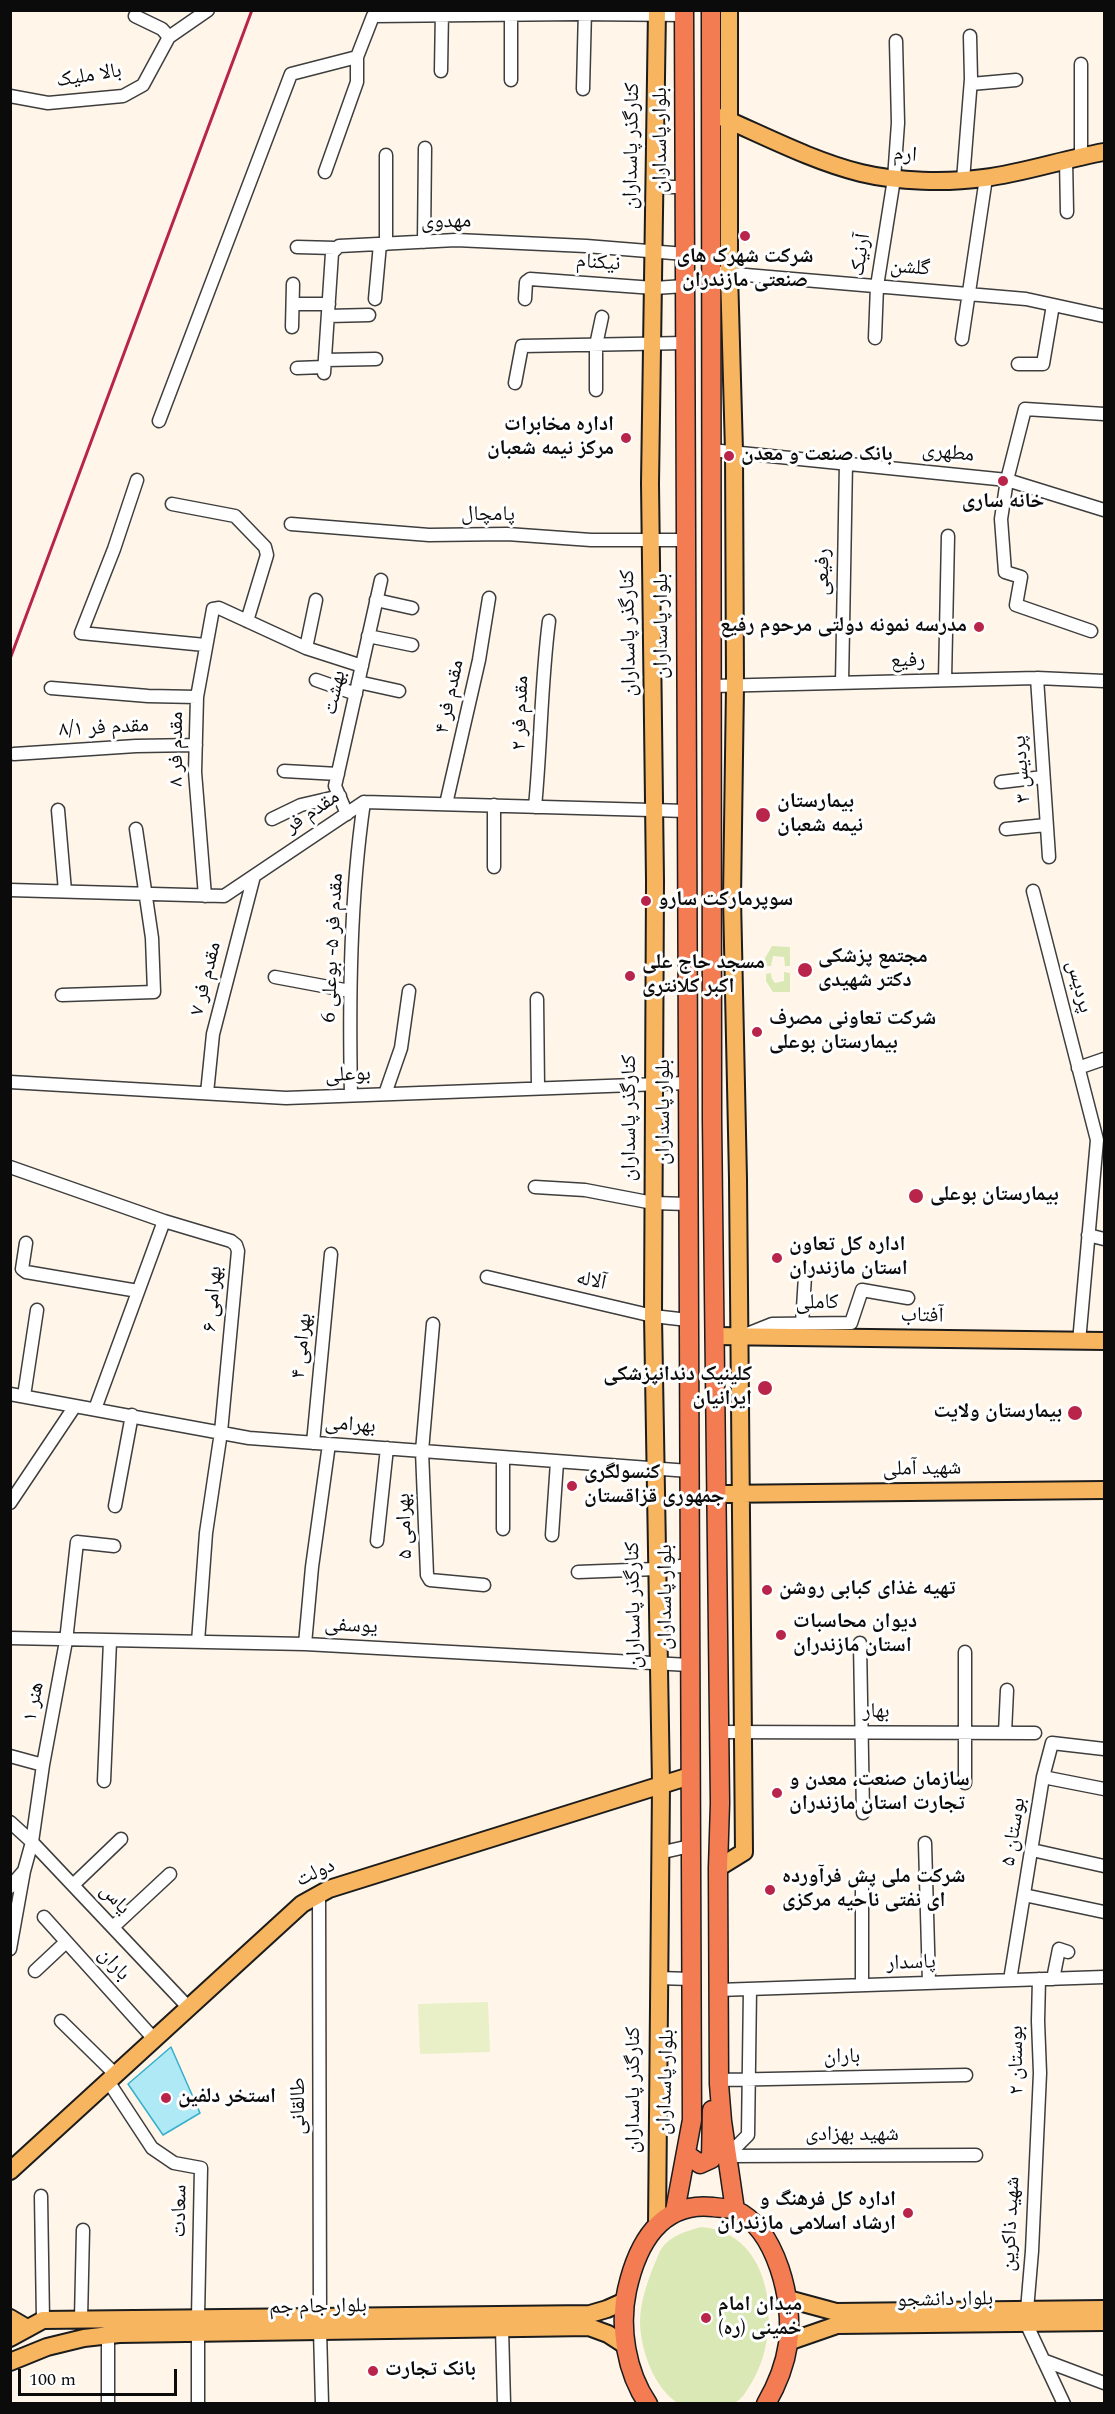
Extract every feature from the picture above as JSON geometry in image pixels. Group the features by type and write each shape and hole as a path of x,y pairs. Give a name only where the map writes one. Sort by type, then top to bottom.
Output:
{"highway":[{"path":"711,10 712,113 720,273 711,450 714,1336 720,1803 719,2082 735,2210"},
{"name":"بلوار پاسداران","path":"675,2211 692,2120 684,13"},
{"path":"686,2154 700,2164 711,2159 712,2103 719,2082"},
{"path":"648,2403 639,2391 625,2345 625,2301 638,2254 652,2230 675,2211 705,2206 735,2210 759,2229 774,2252 788,2299 788,2342 775,2389 766,2403"}],"main road":[{"path":"718,1868 744,1852 740,1336 732,898 735,686 734,452 720,273 729,120 729,10"},
{"name":"کنارگذر پاسداران","path":"657,13 651,540 655,810 653,1316 661,1785 657,2226"},
{"name":"ارم","path":"712,113 817,158 860,172 894,179 986,178 1104,153"},
{"name":"آفتاب","path":"714,1336 1104,1341"},
{"name":"شهید آملی","path":"716,1494 1104,1490"},
{"name":"دولت","path":"10,2171 302,1904 329,1889 690,1776"},
{"name":"دولت","path":"10,2159 37,2145"},
{"name":"بلوار دانشجو","path":"788,2299 836,2312 1026,2316 1104,2322"},
{"name":"بلوار جام جم","path":"10,2338 43,2320 198,2324 468,2322 590,2314 625,2301"},
{"name":"بلوار دانشجو","path":"788,2342 837,2325 1026,2316 1104,2309"},
{"path":"10,2318 27,2328"},
{"path":"69,2342 78,2334 80,2328 74,2319"},
{"name":"بلوار جام جم","path":"468,2322 502,2328 589,2327 608,2334 625,2345"},
{"name":"بلوار جام جم","path":"10,2362 47,2347 69,2342 198,2324"}],"street":[{"name":"بالا ملیک","path":"10,96 48,103 123,96 143,86 169,37 208,10"},
{"path":"583,89 585,12"},
{"path":"325,172 357,82 357,57 373,13 684,13"},
{"path":"441,71 442,13"},
{"path":"510,13 511,80"},
{"path":"135,16 162,29 169,37"},
{"path":"963,180 971,84 970,36"},
{"name":"آرنیک","path":"875,338 877,286 894,179 898,123 896,41"},
{"path":"159,421 291,74 357,57"},
{"path":"1067,212 1074,158 1081,64"},
{"path":"971,84 1016,80"},
{"path":"424,148 424,242"},
{"path":"375,299 383,244 387,155"},
{"path":"962,339 967,293 986,178"},
{"path":"655,187 684,187"},
{"name":"مهدوی","path":"297,247 335,248 456,240 586,246 685,254"},
{"path":"324,367 332,253 335,248"},
{"name":"گلشن","path":"720,273 1026,299 1104,316"},
{"name":"نیکنام","path":"525,299 526,282 530,279 654,288 685,286"},
{"path":"292,327 293,284"},
{"path":"293,304 369,315"},
{"path":"1018,364 1043,364 1053,305"},
{"path":"596,390 596,345 602,317"},
{"path":"515,383 522,346 685,343"},
{"path":"297,368 324,367 376,359"},
{"path":"1091,631 1016,605 1021,577 1005,572 1001,519 1007,480 1025,409 1104,414"},
{"name":"مطهری","path":"711,450 1007,480 1104,510"},
{"name":"رفیعی","path":"842,683 846,462"},
{"path":"136,480 114,549 81,633 205,645"},
{"path":"172,504 235,516 265,547 267,555 247,621 306,648 362,666"},
{"name":"پامچال","path":"291,524 429,535 507,534 591,540 686,540"},
{"path":"945,681 948,536"},
{"name":"بهشت","path":"347,814 336,786 381,580"},
{"name":"مقدم فر ۴","path":"446,804 479,660 489,598"},
{"path":"306,648 316,600"},
{"path":"376,600 412,608"},
{"name":"مقدم فر ۸","path":"205,896 195,772 197,697 213,609 219,608 247,621"},
{"name":"مقدم فر ۲","path":"535,807 543,664 549,621"},
{"path":"368,636 412,645"},
{"name":"رفیع","path":"713,686 1037,678 1104,681"},
{"name":"پردیس ۳","path":"1037,678 1049,857"},
{"path":"316,680 357,688 399,691"},
{"path":"51,688 148,696 197,697"},
{"name":"مقدم فر ۸/۱","path":"14,754 136,746 196,746"},
{"path":"284,771 338,774"},
{"path":"1001,782 1043,777"},
{"path":"272,819 301,805 340,796"},
{"name":"مقدم فر","path":"10,890 224,896 364,802 687,811"},
{"name":"مقدم فر ۵- بوعلی 6","path":"351,1095 350,991 359,835 364,802"},
{"path":"494,806 494,867"},
{"path":"58,810 65,891"},
{"path":"1006,829 1046,825"},
{"path":"62,995 154,992 152,938 136,829"},
{"name":"مقدم فر ۷","path":"207,1093 213,1034 254,876"},
{"name":"پردیس","path":"1033,891 1097,1140 1079,1342"},
{"path":"274,977 350,991"},
{"path":"385,1094 401,1048 409,992"},
{"path":"537,999 538,1088"},
{"path":"1078,1068 1104,1059"},
{"name":"بوعلی","path":"10,1082 286,1098 687,1083"},
{"name":"بهرامی ۶","path":"10,1167 164,1221 231,1241 236,1245 238,1251 221,1432 206,1533 198,1642"},
{"path":"535,1186 585,1190 653,1203 688,1204"},
{"path":"95,1409 164,1221"},
{"path":"1088,1235 1104,1239"},
{"path":"26,1243 22,1269 26,1272 138,1291"},
{"name":"بهرامی ۴","path":"313,1443 331,1254"},
{"path":"802,1324 805,1276"},
{"name":"آلاله","path":"487,1277 653,1316 688,1320"},
{"name":"کاملی","path":"740,1336 772,1324 851,1323 862,1290 908,1298"},
{"path":"24,1396 37,1310"},
{"path":"422,1450 433,1324"},
{"name":"بهرامی","path":"10,1394 249,1438 689,1472"},
{"path":"10,1503 75,1406"},
{"path":"115,1506 132,1415"},
{"path":"305,1644 315,1541 329,1444"},
{"path":"377,1541 387,1448"},
{"name":"بهرامی ۵","path":"422,1450 428,1577 430,1580 484,1585"},
{"path":"503,1458 503,1529"},
{"path":"552,1535 557,1462"},
{"name":"هنر ۱","path":"10,1949 24,1871 33,1842 43,1765 66,1641 77,1542 114,1546"},
{"path":"578,1572 656,1569 689,1565"},
{"name":"یوسفی","path":"10,1638 66,1641 305,1644 689,1665"},
{"path":"104,1781 110,1641"},
{"path":"860,1643 863,1813"},
{"path":"965,1652 965,1783"},
{"path":"1005,1732 1007,1690"},
{"name":"بهار","path":"718,1732 1035,1733"},
{"name":"بوستان ۵","path":"1010,1980 1043,1777 1052,1743 1104,1749"},
{"path":"10,1756 43,1765"},
{"path":"1043,1777 1104,1789"},
{"path":"720,1803 744,1803"},
{"name":"یاس","path":"10,1822 33,1842 188,2007"},
{"path":"73,1885 121,1839"},
{"path":"925,1843 929,1983"},
{"path":"659,1853 690,1846"},
{"path":"1032,1850 1104,1866"},
{"path":"10,1887 24,1871"},
{"path":"113,1927 170,1874"},
{"path":"862,1886 862,1985"},
{"name":"طالقانی","path":"319,1895 322,2403"},
{"path":"1024,1895 1104,1912"},
{"name":"باران","path":"44,1917 154,2038"},
{"path":"35,1971 66,1942"},
{"path":"1053,1978 1059,1949 1068,1952"},
{"name":"پاسدار","path":"718,1990 1104,1977"},
{"path":"658,1978 691,1979"},
{"name":"بوستان ۲","path":"1035,2141 1040,2073 1039,1979"},
{"path":"727,2156 748,2135 750,1989"},
{"path":"62,2021 111,2078"},
{"name":"باران","path":"719,2082 749,2079 966,2075"},
{"name":"سعادت","path":"111,2078 152,2148 174,2163 201,2168 198,2324"},
{"name":"شهید ذاکرین","path":"1026,2316 1032,2251 1035,2141"},
{"name":"شهید بهزادی","path":"727,2156 976,2155"},
{"path":"41,2196 43,2320"},
{"path":"74,2319 82,2230"},
{"path":"1026,2316 1043,2360 1064,2403"},
{"path":"198,2324 198,2403"},
{"path":"502,2328 504,2403"},
{"path":"108,2335 108,2403"},
{"path":"1043,2360 1104,2383"}],"green space":[{"path":"772,946 790,947 790,966 785,966 784,957 773,956 771,966 765,966 765,958"},
{"path":"784,972 790,973 790,992 773,992 766,981 766,974 771,973 775,983 784,981"},
{"path":"488,2002 490,2052 420,2054 418,2004"},
{"path":"701,2227 725,2233 744,2246 757,2265 766,2288 769,2312 762,2361 744,2394 734,2403 729,2404 678,2403 662,2388 650,2368 641,2334 640,2316 643,2301 661,2250 675,2237"}],"water":[{"name":"استخر دلفین","path":"171,2047 200,2113 163,2135 128,2084"}],"railway":[{"path":"10,659 252,10"}],"place":[{"name":"شرکت شهرک های صنعتی مازندران","path":"745,236"},
{"name":"اداره مخابرات مرکز نیمه شعبان","path":"626,438"},
{"name":"بانک صنعت و معدن","path":"729,456"},
{"name":"خانه ساری","path":"1003,481"},
{"name":"مدرسه نمونه دولتی مرحوم رفیع","path":"979,627"},
{"name":"بیمارستان نیمه شعبان","path":"763,815"},
{"name":"سوپرمارکت سارو","path":"646,901"},
{"name":"مجتمع پزشکی دکتر شهیدی","path":"805,970"},
{"name":"مسجد حاج علی اکبر کلانتری","path":"630,976"},
{"name":"شرکت تعاونی مصرف بیمارستان بوعلی","path":"757,1032"},
{"name":"بیمارستان بوعلی","path":"916,1196"},
{"name":"اداره کل تعاون استان مازندران","path":"777,1258"},
{"name":"کلینیک دندانپزشکی ایرانیان","path":"765,1388"},
{"name":"بیمارستان ولایت","path":"1075,1413"},
{"name":"کنسولگری جمهوری قزاقستان","path":"572,1486"},
{"name":"تهیه غذای کبابی روشن","path":"767,1590"},
{"name":"دیوان محاسبات استان مازندران","path":"781,1635"},
{"name":"سازمان صنعت، معدن و تجارت استان مازندران","path":"777,1793"},
{"name":"شرکت ملی پش فرآورده ای نفتی ناحیه مرکزی","path":"770,1890"},
{"name":"استخر دلفین","path":"166,2098"},
{"name":"اداره کل فرهنگ و ارشاد اسلامی مازندران","path":"908,2213"},
{"name":"میدان امام خمینی (ره)","path":"706,2318"},
{"name":"بانک تجارت","path":"373,2371"}]}
